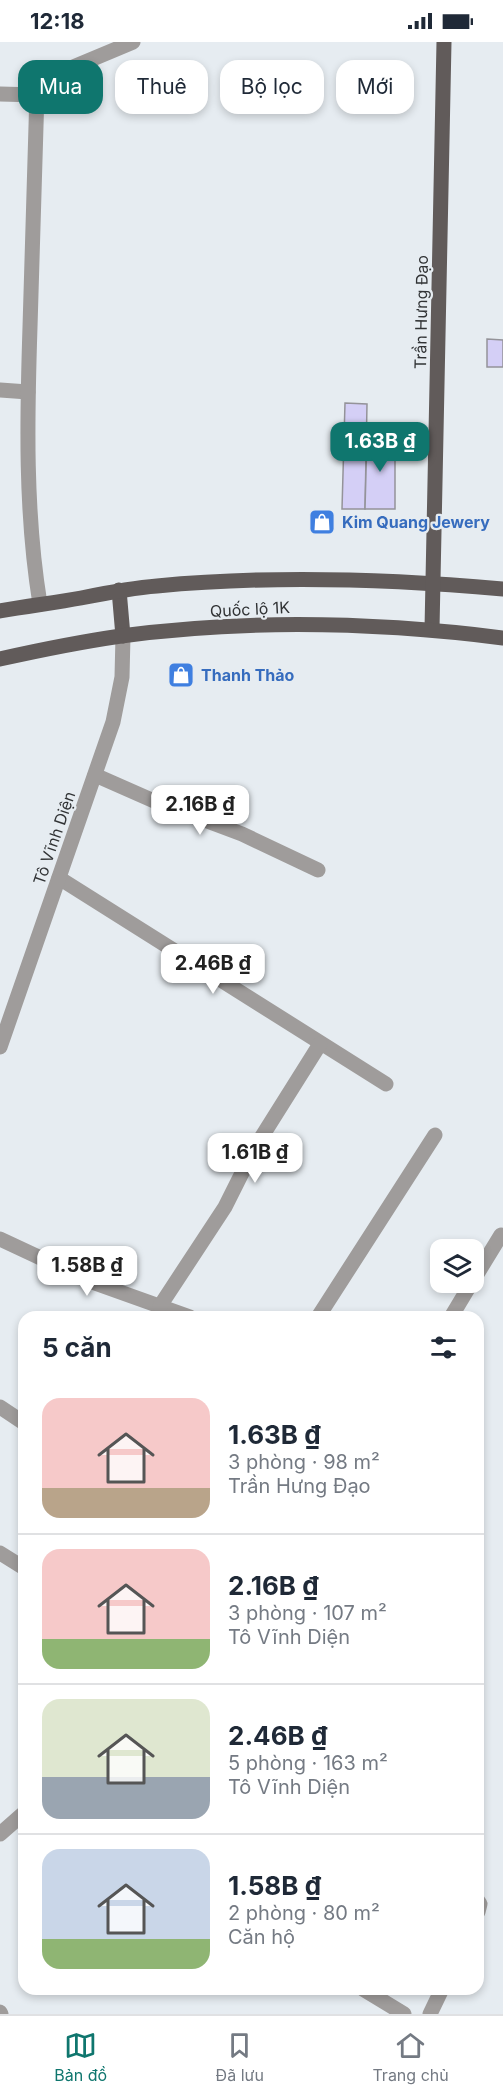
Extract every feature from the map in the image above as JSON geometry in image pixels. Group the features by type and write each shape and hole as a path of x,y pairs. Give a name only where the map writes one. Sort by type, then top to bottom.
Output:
{"main road":[{"name":"Trần Hưng Đạo","path":"432,629 444,42"},
{"name":"Quốc lộ 1K","path":"0,611 159,585 249,581 331,580 434,583 503,589"},
{"path":"119,590 123,636"},
{"name":"Quốc lộ 1K","path":"0,658 123,636 252,626 318,624 432,629 503,638"}],"street":[{"path":"90,60 133,42"},
{"path":"0,94 18,94"},
{"path":"36,114 28,392 29,521 33,565 40,604"},
{"path":"0,390 28,392"},
{"name":"Tô Vĩnh Diện","path":"0,1047 113,722 122,677 123,636"},
{"path":"95,775 154,801 242,834 318,870"},
{"path":"59,878 386,1084"},
{"path":"160,1306 225,1207 254,1149 320,1044"},
{"path":"322,1311 435,1135"},
{"path":"484,1263 501,1235"},
{"path":"0,1239 92,1282 174,1311"},
{"path":"455,1311 466,1293"},
{"path":"0,1407 18,1419"},
{"path":"0,1553 18,1564"},
{"path":"0,1833 18,1818"},
{"path":"373,1995 404,2014"},
{"path":"430,2014 439,1995"}],"building":[{"path":"487,339 503,340 503,367 487,367"},
{"path":"345,403 367,404 365,509 342,509"},
{"path":"367,436 395,438 395,509 365,509"}],"place":[{"name":"Kim Quang Jewery","path":"322,522"},
{"name":"Thanh Thảo","path":"181,675"}]}
